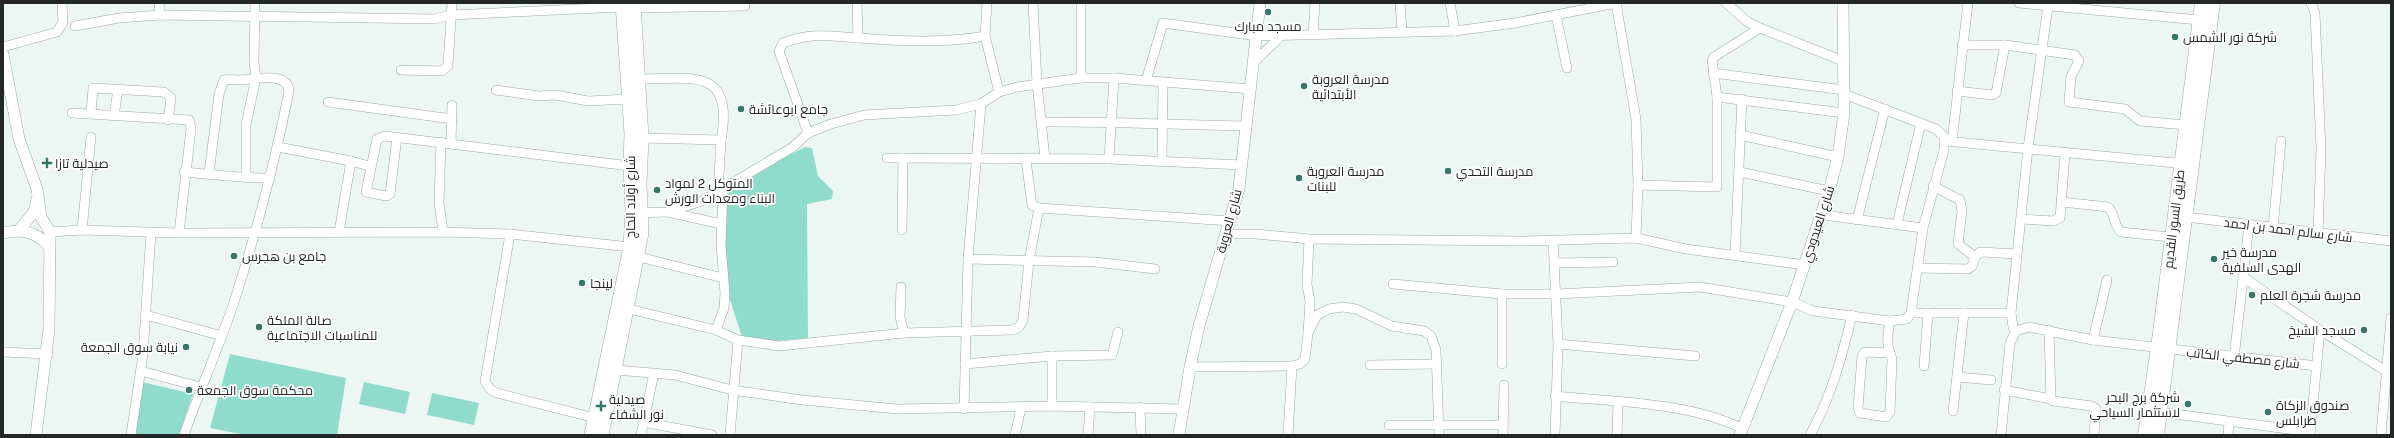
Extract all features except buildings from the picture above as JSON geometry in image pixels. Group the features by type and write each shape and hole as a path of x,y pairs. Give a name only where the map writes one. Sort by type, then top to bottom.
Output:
{"main road":[{"name":"طريق السور القديم","path":"2145,435 2164,349 2186,217 2186,125 2198,20 2202,3"},
{"name":"طريق السور القديم","path":"2157,435 2160,412 2171,237 2186,164 2213,3"},
{"name":"شارع أولاد الحاج","path":"602,435 629,309 640,184 642,138 638,79 628,5"},
{"name":"شارع أولاد الحاج","path":"628,5 630,166 637,213"},
{"name":"شارع أولاد الحاج","path":"591,435 634,252"}],"street":[{"path":"3,47 57,32 63,22 62,3"},
{"path":"159,3 160,16"},
{"path":"246,178 246,125 256,77 254,62 255,3"},
{"path":"401,70 442,71 448,66 452,3"},
{"path":"857,3 858,38"},
{"path":"986,3 985,36 999,92"},
{"path":"1033,3 1037,84 1043,122 1046,159"},
{"path":"1081,3 1081,78"},
{"name":"شارع العروبة","path":"1179,435 1182,409 1199,326 1239,188 1260,3"},
{"path":"1313,34 1316,3"},
{"path":"1400,3 1402,32"},
{"path":"1450,3 1455,31"},
{"path":"1146,80 1163,23 1257,36 1455,31 1556,15 1616,3 1635,105 1638,185 1636,238"},
{"path":"1726,3 1748,22 1760,28 1843,61"},
{"name":"شارع العيدودي","path":"1742,432 1792,302 1830,191 1838,157 1844,113 1843,3"},
{"path":"1393,284 1502,294 1556,294 1700,286 1792,302 1813,311 1852,315 1890,322 1907,319 1911,313 1923,228 1933,186 1949,141 1957,92 1968,3"},
{"path":"2019,3 2198,20"},
{"path":"2311,3 2315,13 2321,114 2318,234"},
{"path":"75,26 119,18 160,16 254,16 415,20 434,19 451,15 532,8 628,5 745,6"},
{"path":"2001,435 2004,390 2010,343 2016,331 2011,313 2028,148 2048,6"},
{"path":"1556,15 1567,68"},
{"path":"1638,185 1717,187 1717,97 1712,62 1714,57 1760,28"},
{"path":"808,133 779,51 780,47 798,38 817,35 842,35 858,38 919,39 985,36"},
{"path":"1254,62 1281,36"},
{"path":"1962,45 2005,45 2042,49 2075,55 2079,61 2071,76 2069,102 2126,109 2140,121 2186,125"},
{"path":"1957,92 1992,95 1996,93 2005,45"},
{"path":"3,54 19,139 37,189 41,217 50,232 48,354 36,435"},
{"path":"1713,73 1844,92 1936,129 1949,141 2028,148 2065,154 2186,164"},
{"path":"184,435 200,387 222,336 257,232 278,147 289,86 279,79 256,77 224,80 219,94 209,173"},
{"path":"637,213 667,212 702,202 793,147 808,133 831,124 864,115 939,112 981,104 999,92 1037,84 1081,78 1146,80 1163,83 1251,89"},
{"path":"1109,159 1110,121 1114,78"},
{"path":"638,79 700,79 715,86 719,91 724,107 721,140 720,191 724,308 716,330"},
{"path":"1162,161 1161,125 1163,83"},
{"path":"91,113 93,88 164,92 170,95 171,102 168,120"},
{"path":"114,116 118,89"},
{"path":"496,90 539,96 555,95 588,101 629,99"},
{"path":"1717,97 1844,113"},
{"path":"1735,254 1740,172 1742,99"},
{"path":"328,102 452,119"},
{"path":"964,409 968,259 975,158 981,104"},
{"path":"451,144 452,105"},
{"path":"1857,220 1885,109"},
{"path":"72,113 91,113 168,120 185,119 191,125 184,172 179,233"},
{"path":"1043,122 1110,121 1161,125 1247,126"},
{"path":"1897,224 1921,123"},
{"path":"1740,135 1838,157"},
{"path":"82,230 91,137"},
{"path":"397,137 390,194 366,192 370,166 378,137 397,137 441,142 630,166"},
{"path":"642,138 721,140"},
{"path":"2273,228 2281,141"},
{"path":"441,142 439,202 442,232"},
{"path":"278,147 370,166"},
{"path":"2021,219 2057,221 2062,216 2065,154"},
{"path":"887,158 975,158 1026,160 1109,159 1242,165"},
{"path":"902,230 903,158"},
{"path":"1026,160 1032,205 1038,208 1230,221"},
{"path":"339,232 350,161"},
{"path":"184,172 209,173 230,178 270,178"},
{"path":"1740,172 1830,191"},
{"path":"1933,186 1960,200 1962,211 1958,244 1974,257"},
{"path":"19,230 34,212 37,205 37,189"},
{"path":"2062,202 2108,208 2111,210 2116,227 2121,232 2171,237"},
{"path":"629,309 716,330 738,340 779,346 904,334 1006,331 1019,327 1023,320 1029,261 1038,208"},
{"path":"667,212 721,224"},
{"path":"1823,215 1923,228"},
{"name":"شارع سالم احمد بن احمد","path":"2186,217 2318,234 2391,241"},
{"path":"2234,358 2249,225"},
{"path":"3,234 19,230 42,238 49,246"},
{"path":"50,232 82,230 179,233 442,232 510,234 634,252 723,278"},
{"path":"131,435 141,371 151,232"},
{"path":"510,234 485,381 490,389 497,393 595,418"},
{"path":"1226,234 1256,234 1309,239 1524,241 1636,238 1686,249 1735,254 1805,265"},
{"path":"1190,367 1292,366 1300,364 1305,359 1308,333 1309,239"},
{"path":"1553,240 1558,344 1555,396 1556,435"},
{"path":"1918,268 1968,268 1972,266 1974,257 1983,252 2017,254"},
{"path":"968,259 1095,262 1155,269"},
{"path":"1554,263 1613,262"},
{"path":"2243,277 2320,330 2386,371"},
{"path":"2093,340 2107,280"},
{"path":"901,287 900,317 904,334"},
{"path":"1502,294 1502,364"},
{"path":"1308,333 1317,315 1344,307 1356,309 1392,326 1424,332 1431,336 1435,344 1439,435"},
{"path":"1911,313 2011,313"},
{"path":"1924,366 1928,313"},
{"path":"1953,411 1964,313"},
{"path":"146,315 222,336"},
{"path":"1810,435 1824,410 1840,365 1852,315"},
{"path":"2381,435 2391,318"},
{"path":"1890,322 1886,344 1890,353 1892,379 1890,412 1886,417 1860,413 1858,408 1862,356 1865,352 1890,353"},
{"name":"شارع مصطفي الكاتب","path":"2016,331 2025,327 2049,330 2093,340 2234,358 2317,366"},
{"path":"2049,330 2051,399"},
{"path":"2160,412 2310,434 2320,330"},
{"path":"965,364 1052,356 1112,355 1118,332"},
{"path":"730,435 732,390 738,340"},
{"path":"1558,344 1695,356"},
{"path":"3,352 48,354"},
{"path":"1052,356 1052,406"},
{"path":"1370,365 1436,364"},
{"path":"1288,435 1292,366"},
{"path":"616,370 654,373 695,379 732,390 802,400 883,408 964,409 1090,406 1182,409"},
{"path":"141,371 200,387"},
{"path":"641,435 654,373"},
{"path":"1957,377 1991,380"},
{"path":"1503,435 1504,385"},
{"path":"2004,390 2051,399 2053,401 2092,406 2096,409 2097,415 2094,435"},
{"path":"1555,396 1709,414 1742,432"},
{"path":"1617,435 1618,403"},
{"path":"1088,435 1090,406"},
{"path":"1140,407 1141,435"},
{"path":"1015,435 1021,408"},
{"path":"643,422 712,435"},
{"path":"2228,435 2229,422"},
{"path":"1388,425 1503,425"}],"green space":[{"path":"805,147 812,148 818,176 833,191 832,199 807,204 808,338 775,341 742,337 723,278 723,189"},
{"path":"230,354 346,378 337,435 245,435 210,428"},
{"path":"142,382 193,394 179,435 134,435"},
{"path":"364,382 410,392 405,414 359,404"},
{"path":"432,393 479,403 474,425 427,415"}],"place":[{"name":"مسجد مبارك","path":"1268,12"},
{"name":"شركة نور الشمس","path":"2175,37"},
{"name":"مدرسة العروبة الأبتدائية","path":"1304,86"},
{"name":"جامع ابوعائشة","path":"741,109"},
{"name":"صيدلية تازا","path":"47,163"},
{"name":"مدرسة التحدي","path":"1448,171"},
{"name":"مدرسة العروبة للبنات","path":"1299,178"},
{"name":"المتوكل 2 لمواد البناء ومعدات الورش","path":"657,190"},
{"name":"جامع بن هجرس","path":"234,256"},
{"name":"مدرسة خير الهدى السلفية","path":"2214,259"},
{"name":"لينجا","path":"582,283"},
{"name":"مدرسة شجرة العلم","path":"2252,295"},
{"name":"صالة الملكة للمناسبات الاجتماعية","path":"259,327"},
{"name":"مسجد الشيخ","path":"2364,330"},
{"name":"نيابة سوق الجمعة","path":"186,347"},
{"name":"محكمة سوق الجمعة","path":"189,390"},
{"name":"شركة برج البحر لاستثمار السياحي","path":"2188,404"},
{"name":"صيدلية نور الشفاء","path":"601,406"},
{"name":"صندوق الزكاة طرابلس","path":"2268,412"}]}
